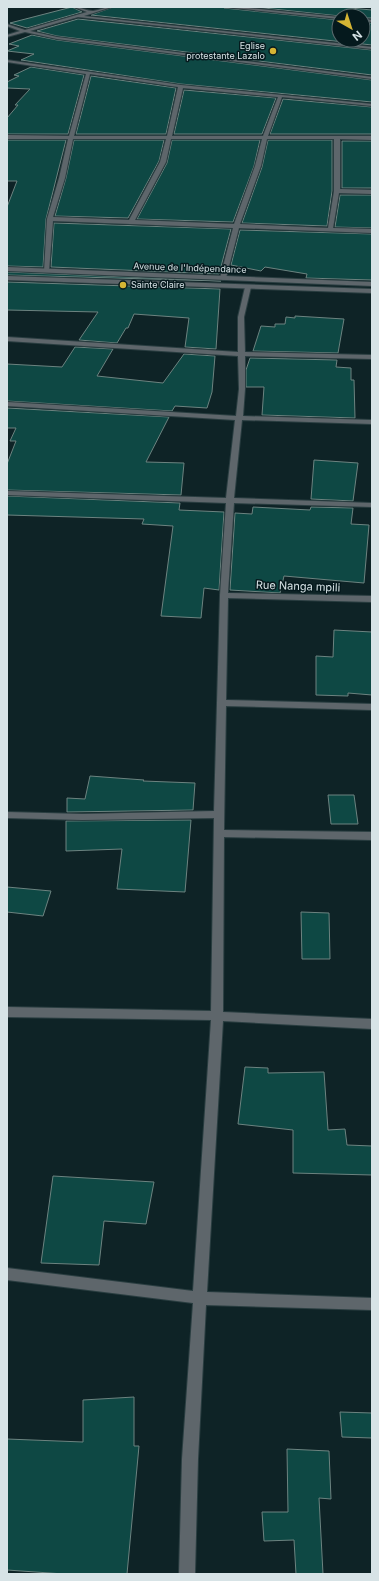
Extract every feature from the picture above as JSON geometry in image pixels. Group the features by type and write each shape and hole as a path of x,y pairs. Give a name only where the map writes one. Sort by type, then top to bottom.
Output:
{"street":[{"path":"76,7 90,12"},
{"path":"7,36 110,7"},
{"path":"226,7 331,17"},
{"path":"76,16 372,48"},
{"path":"7,25 24,31 57,38 372,78"},
{"path":"7,61 181,86 372,105"},
{"path":"46,271 50,219 62,178 88,73"},
{"path":"131,222 163,162 181,86"},
{"path":"223,278 237,225 258,166 265,137 280,97"},
{"path":"7,137 372,138"},
{"path":"330,230 337,191 337,138"},
{"path":"337,191 372,192"},
{"path":"50,219 372,231"},
{"name":"Avenue de l'Indépendance","path":"7,269 372,284"},
{"name":"Avenue de l'Indépendance","path":"7,278 372,291"},
{"path":"187,1574 190,1459 217,1016 219,814 224,595 230,500 242,389 241,317 248,287"},
{"path":"7,339 241,354 372,357"},
{"path":"7,404 240,418 372,422"},
{"path":"7,493 372,505"},
{"name":"Rue Nanga mpili","path":"224,595 372,599"},
{"path":"221,703 372,707"},
{"path":"7,815 82,818 219,814"},
{"path":"219,833 372,836"},
{"path":"7,1012 217,1016 372,1024"},
{"path":"7,1274 201,1298 372,1304"}],"building":[{"path":"72,7 82,12 27,28 10,23"},
{"path":"113,7 223,7 331,19 331,41 91,15"},
{"path":"254,7 350,8 331,8 331,15"},
{"path":"78,19 331,46 331,48 372,50 372,75 57,36 37,31"},
{"path":"371,23 372,23 371,45"},
{"path":"32,35 57,40 372,80 372,102 181,84 21,60 34,54 7,51 19,46 9,44"},
{"path":"31,67 84,75 68,134 7,134 7,118 18,105 15,105 30,89 7,88 7,82 19,76 14,75"},
{"path":"91,76 176,88 166,134 76,134"},
{"path":"184,90 276,98 262,134 174,134"},
{"path":"283,99 372,107 372,134 270,134"},
{"path":"7,140 66,140 46,219 43,267 7,266 7,207 17,181 7,181"},
{"path":"74,140 164,140 159,161 128,218 55,216 66,178"},
{"path":"172,140 260,140 254,166 233,222 137,219 167,163"},
{"path":"268,140 332,140 332,191 327,226 242,223 262,167"},
{"path":"342,141 372,141 372,188 342,188"},
{"path":"340,195 372,195 372,228 335,227"},
{"path":"54,223 231,229 219,274 51,267"},
{"path":"240,230 372,234 372,280 306,278 307,274 265,267 261,271 231,265"},
{"path":"7,272 221,281 7,275"},
{"path":"7,282 220,289 216,349 185,347 189,318 134,314 128,328 126,328 117,343 79,340 98,312 7,310"},
{"path":"295,316 344,319 338,353 253,351 261,326 275,327 275,324 285,324 286,317 295,318"},
{"path":"75,347 113,349 97,376 163,383 184,354 215,356 212,392 207,408 175,406 172,411 7,401 7,364 62,367"},
{"path":"250,358 337,360 336,367 351,368 351,380 354,380 355,418 262,415 264,387 246,387 246,370"},
{"path":"7,408 169,417 146,462 184,463 181,495 7,490 7,464 16,441 10,441 16,428 7,428"},
{"path":"314,460 358,463 353,501 311,499"},
{"path":"7,496 180,503 179,510 224,512 219,590 204,588 201,618 161,616 173,526 142,524 144,519 7,515"},
{"path":"253,507 310,510 311,507 353,508 351,524 369,525 364,583 284,576 280,593 230,590 235,513 252,514"},
{"path":"334,630 372,632 372,695 348,693 348,696 316,695 316,656 333,657"},
{"path":"90,776 144,780 143,781 195,783 193,810 67,812 67,798 85,799"},
{"path":"328,795 354,795 358,824 331,824"},
{"path":"191,820 185,892 117,889 122,849 66,851 66,821"},
{"path":"7,887 51,891 43,916 7,912"},
{"path":"301,912 329,913 330,959 302,959"},
{"path":"245,1067 268,1068 268,1073 324,1072 328,1130 345,1129 347,1145 372,1146 372,1175 293,1173 293,1130 238,1124"},
{"path":"53,1176 154,1182 146,1224 104,1221 99,1265 41,1263"},
{"path":"134,1397 134,1446 139,1446 127,1574 64,1574 7,1570 7,1439 83,1442 83,1400"},
{"path":"340,1412 372,1413 372,1438 342,1437"},
{"path":"287,1449 329,1451 331,1499 319,1498 323,1574 296,1574 294,1540 264,1541 262,1512 288,1512"}],"place":[{"name":"Eglise protestante Lazalo","path":"273,51"},
{"name":"Sainte Claire","path":"123,285"}]}
